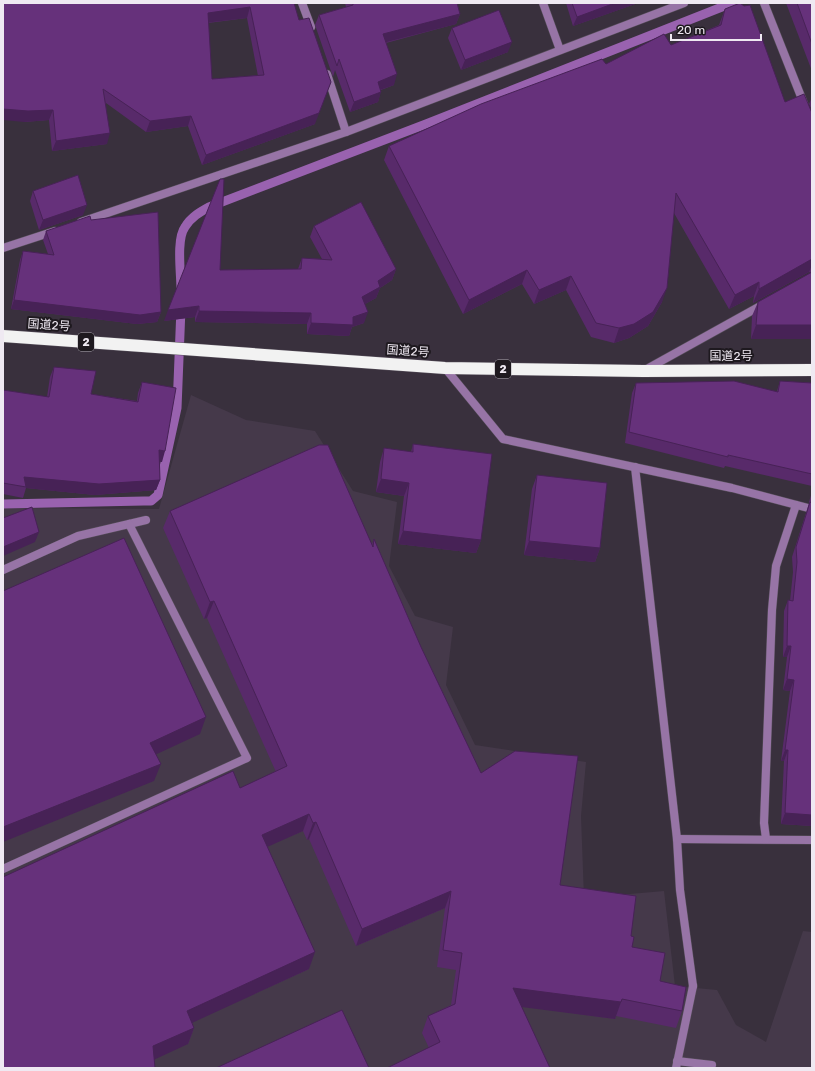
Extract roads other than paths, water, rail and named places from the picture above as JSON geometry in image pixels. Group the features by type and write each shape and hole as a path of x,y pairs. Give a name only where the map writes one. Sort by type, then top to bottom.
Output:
{"highway":[{"name":"国道2号","path":"3,336 445,368 643,371 812,370"}],"street":[{"path":"302,3 315,39"},
{"path":"543,3 560,50"},
{"path":"3,248 346,132 684,3"},
{"path":"764,4 806,111"},
{"path":"324,67 346,132"},
{"path":"643,371 772,300"},
{"path":"445,368 503,439 732,488 812,509"},
{"path":"635,467 677,839 680,890 693,986 677,1064 712,1065 711,1068"},
{"path":"766,839 764,823 773,595 776,566 796,505"},
{"path":"3,570 78,536 146,520"},
{"path":"3,869 248,758 129,524"},
{"path":"677,839 812,840"}],"waterway":[{"path":"181,289 180,248 182,232 187,223 209,207 426,124 732,3"},
{"path":"3,504 151,501 158,495 177,408 181,308"}]}
